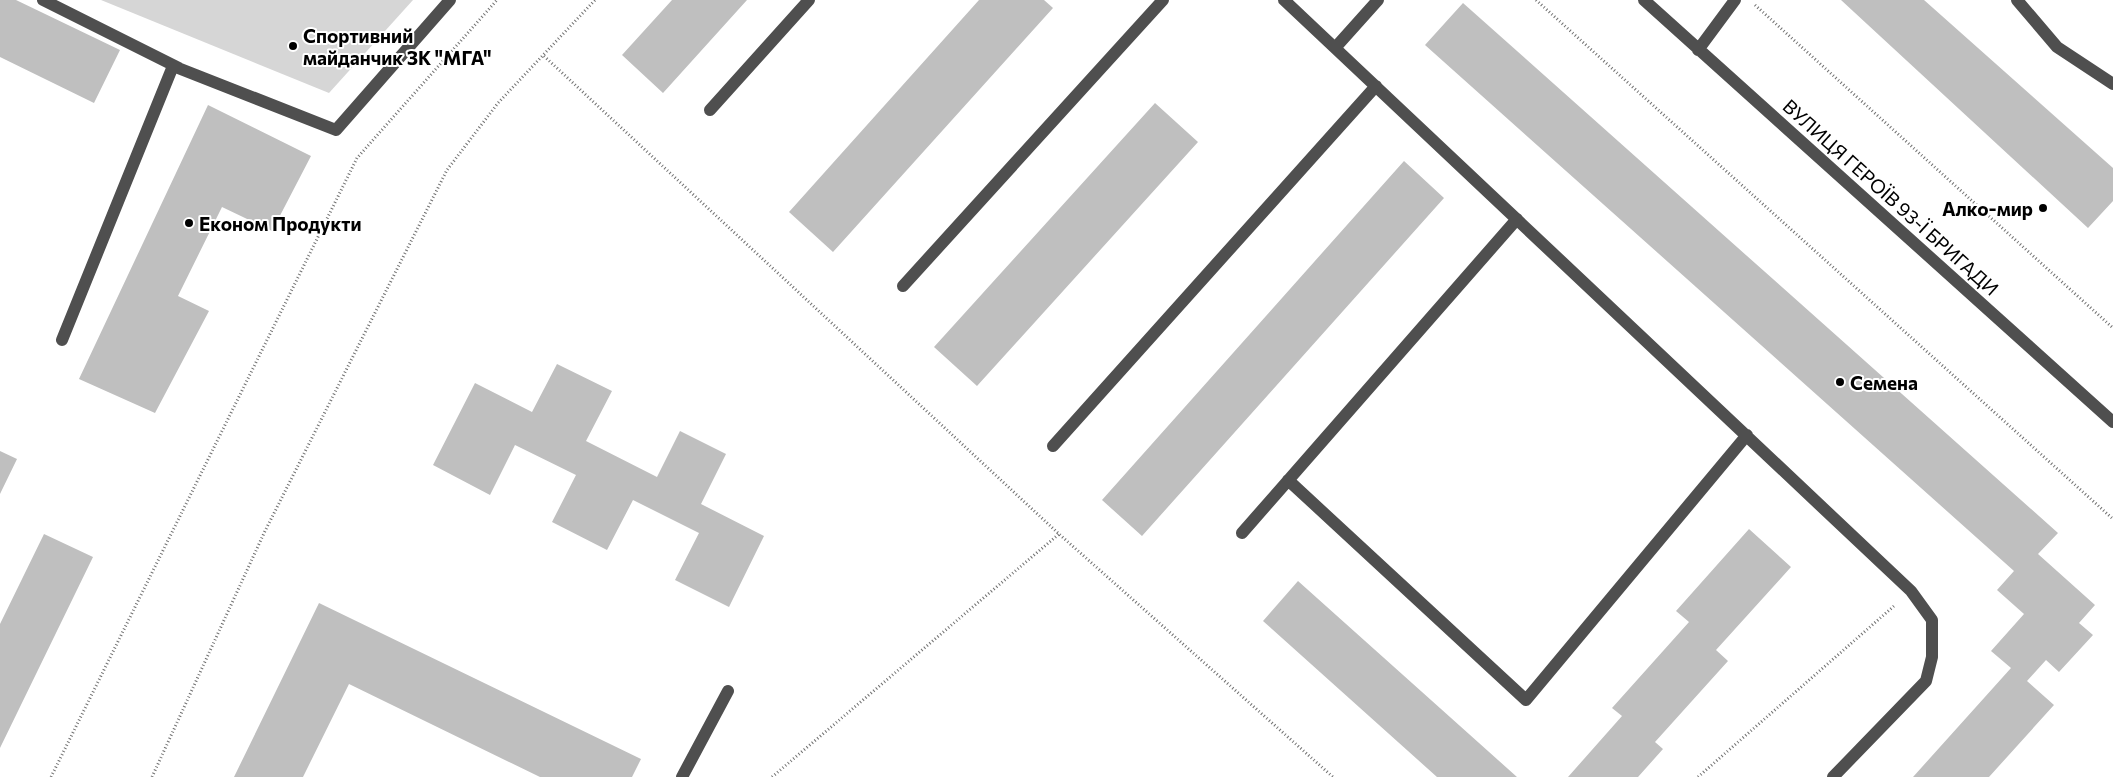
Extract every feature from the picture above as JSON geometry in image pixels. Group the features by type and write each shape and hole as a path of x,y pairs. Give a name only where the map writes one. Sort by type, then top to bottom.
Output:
{"street":[{"path":"43,0 186,72"},
{"path":"62,340 173,66 336,130 450,0"},
{"path":"710,110 809,0"},
{"path":"903,286 1163,0"},
{"path":"1284,0 1912,591 1932,620 1932,657 1926,680 1833,777"},
{"path":"1336,48 1378,0"},
{"name":"ВУЛИЦЯ ГЕРОЇВ 93-Ї БРИГАДИ","path":"1644,0 2113,422"},
{"path":"1698,50 1736,0"},
{"path":"2017,0 2057,47 2113,84"},
{"path":"1053,446 1376,86"},
{"path":"1242,533 1517,219"},
{"path":"1288,480 1526,700 1747,435"},
{"path":"682,777 728,691"}],"path":[{"path":"51,777 357,158 497,0"},
{"path":"152,777 265,531 447,170 498,103 595,0"},
{"path":"1536,0 2113,519"},
{"path":"1750,0 2113,328"},
{"path":"544,56 1059,534 1333,777"},
{"path":"772,777 1059,534"},
{"path":"1698,777 1912,591"}],"shaded area":[{"name":"Спортивний майданчик ЗК \"МГА\"","path":"101,0 413,0 329,93"}],"building":[{"path":"0,0 16,0 120,50 94,103 0,57"},
{"path":"672,0 747,0 663,93 622,55"},
{"path":"979,0 1044,0 1053,8 833,252 789,212"},
{"path":"1841,0 1924,0 2113,168 2113,201 2088,228"},
{"path":"1463,3 2058,533 2038,554 2095,605 2079,623 2093,635 2059,672 2046,660 2027,681 2054,705 1989,777 1913,777 2011,668 1991,651 2024,614 1997,590 2014,571 1425,45"},
{"path":"1155,103 1198,142 977,386 934,347"},
{"path":"208,105 311,156 272,231 222,207 178,296 209,311 155,413 79,379"},
{"path":"1404,161 1444,198 1142,536 1102,500"},
{"path":"557,364 612,391 586,441 657,477 680,431 726,454 701,504 764,536 729,607 675,580 699,533 633,500 607,550 552,522 576,475 515,445 490,495 433,465 475,383 532,412"},
{"path":"0,451 17,459 0,494"},
{"path":"1749,529 1791,567 1716,650 1728,661 1655,742 1663,749 1638,777 1568,777 1622,716 1612,708 1689,622 1676,611"},
{"path":"44,534 93,557 0,748 0,624"},
{"path":"1298,581 1517,777 1437,777 1263,621"},
{"path":"319,603 641,759 632,777 540,777 349,684 303,777 234,777"}],"place":[{"name":"Спортивний майданчик ЗК \"МГА\"","path":"293,46"},
{"name":"Алко-мир","path":"2043,208"},
{"name":"Економ Продукти","path":"189,223"},
{"name":"Семена","path":"1840,382"}]}
